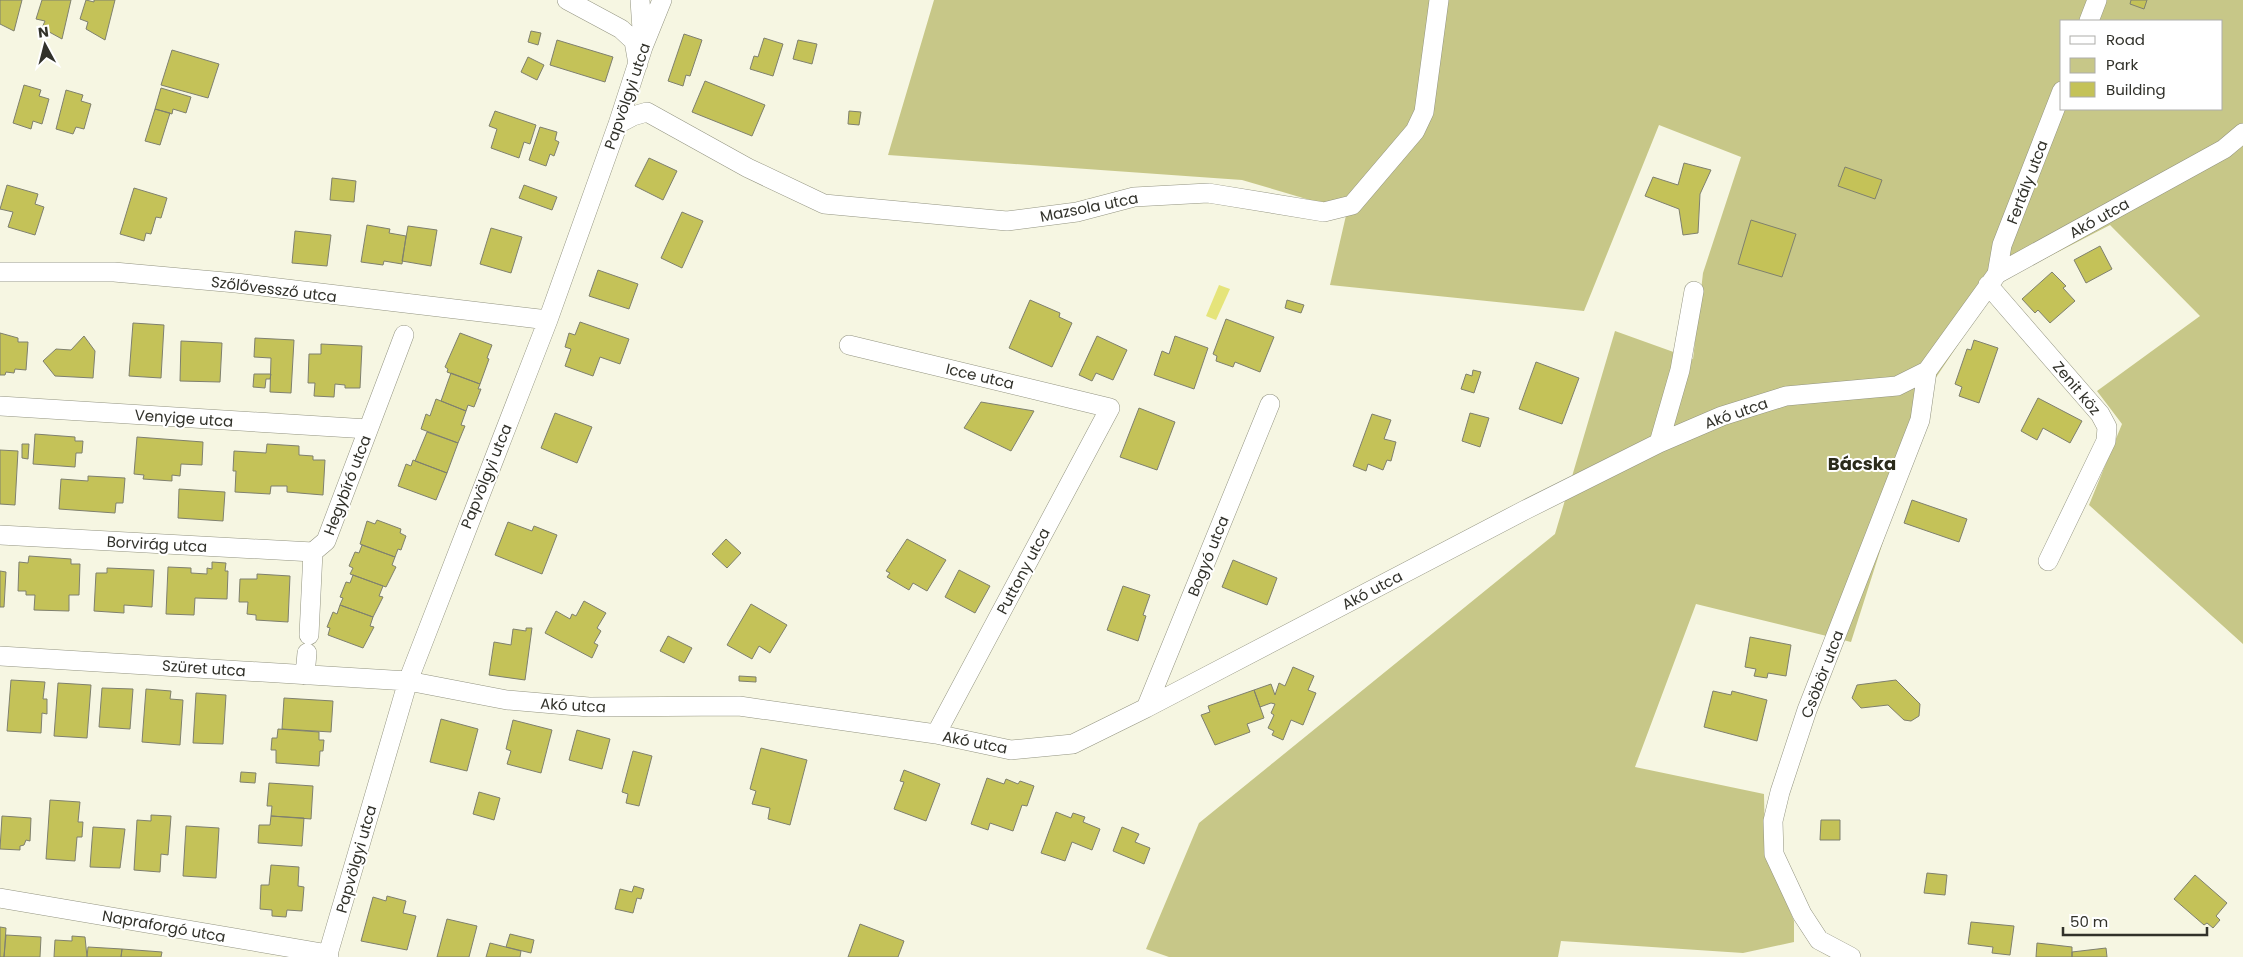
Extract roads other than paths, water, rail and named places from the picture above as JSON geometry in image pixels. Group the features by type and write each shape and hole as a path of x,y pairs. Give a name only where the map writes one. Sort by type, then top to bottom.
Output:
{"street":[{"path":"567,0 621,29 634,41 640,56"},
{"path":"640,0 640,56"},
{"name":"Papvölgyi utca","path":"329,956 408,681 548,320 618,124 640,56 662,0"},
{"name":"Mazsola utca","path":"618,124 633,116 647,112 748,168 824,204 1007,221 1077,212 1134,197 1208,194 1324,212 1352,205 1415,131 1424,112 1438,0"},
{"path":"2089,20 2097,0"},
{"name":"Fertály utca","path":"1992,279 2002,244 2060,96"},
{"name":"Akó utca","path":"408,681 507,700 588,707 739,706 936,734 1011,750 1072,744 1146,708 1524,510 1659,443 1722,416 1786,396 1896,386 1928,371 1992,279 2224,149 2243,133"},
{"name":"Szőlővessző utca","path":"0,272 114,272 236,283 548,320"},
{"name":"Zenit köz","path":"1992,279 2100,414 2107,427 2106,441 2048,561"},
{"path":"1659,443 1680,370 1694,291"},
{"name":"Hegybíró utca","path":"305,675 313,552 326,540 404,335"},
{"name":"Icce utca","path":"849,345 1110,408"},
{"name":"Csöbör utca","path":"1851,957 1818,940 1802,914 1774,854 1773,821 1780,792 1807,710 1920,420 1928,371"},
{"name":"Bogyó utca","path":"1146,708 1270,404"},
{"name":"Venyige utca","path":"0,406 368,429"},
{"name":"Puttony utca","path":"936,734 1110,408"},
{"name":"Borvirág utca","path":"0,535 313,552"},
{"name":"Szüret utca","path":"0,656 408,681"},
{"name":"Napraforgó utca","path":"0,898 329,956"}],"district":[{"name":"Bácska","path":"1862,463"}]}
